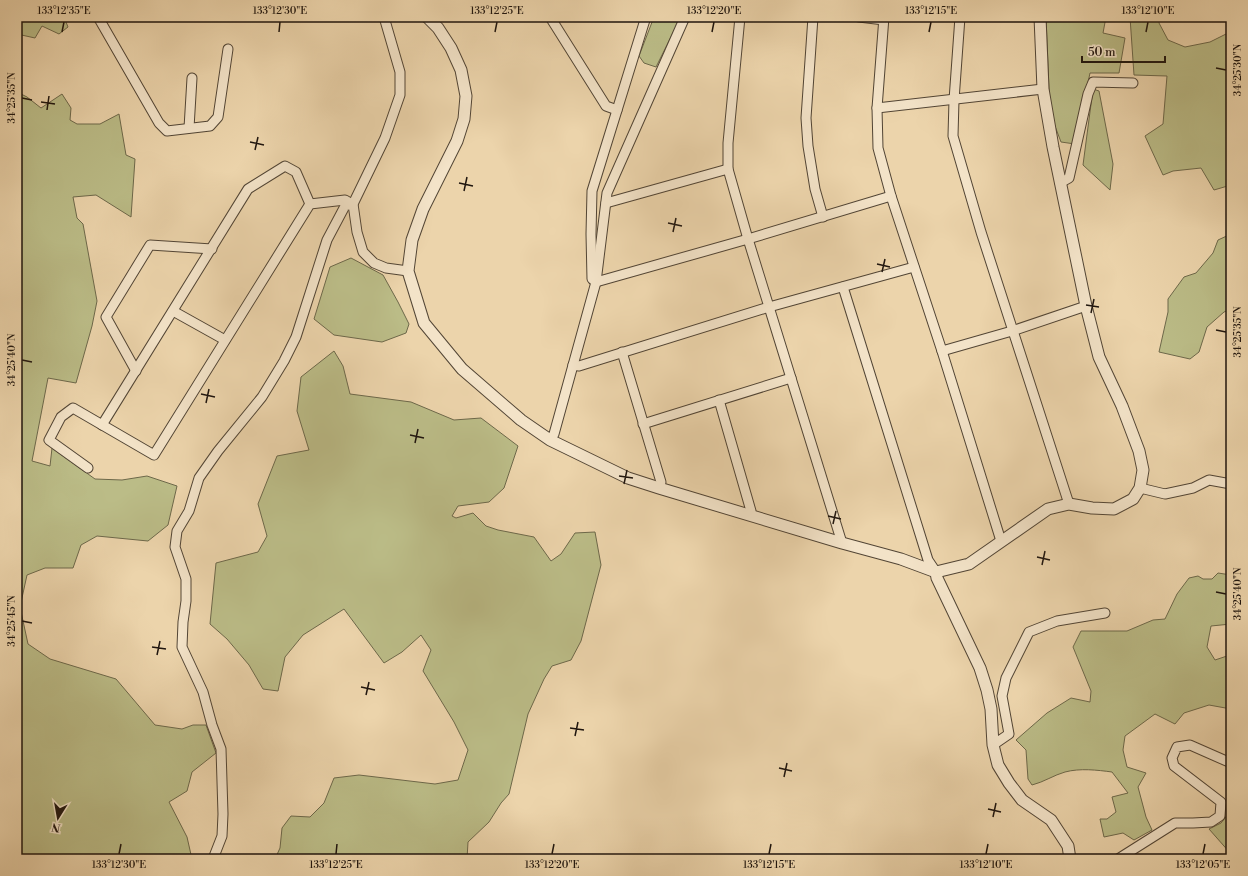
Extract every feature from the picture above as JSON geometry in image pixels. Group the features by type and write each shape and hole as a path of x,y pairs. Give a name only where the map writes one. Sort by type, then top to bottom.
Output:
{"street":[{"path":"98,17 159,123 167,131 210,126 218,117 228,49"},
{"path":"384,17 400,72 400,95 384,138 353,204 357,232 363,252 374,263 386,268 408,270"},
{"path":"427,17 438,28 451,48 461,70 466,96 464,119 457,141 423,210 412,240 408,270 424,323 462,369 522,420 550,440 628,478 751,516 901,559 936,572 969,564 1048,509 1069,504 1092,508 1114,509 1133,499 1140,488 1143,470 1139,451 1122,406 1099,357 1086,306 1053,147 1044,89 1040,17"},
{"path":"550,17 606,106 616,110"},
{"path":"596,282 592,279 592,190 646,17"},
{"path":"550,440 554,434 596,282 607,194 685,17"},
{"path":"740,17 728,143 728,169 769,308 842,543"},
{"path":"813,17 806,118 808,146 815,189 823,217"},
{"path":"859,17 884,18 877,108 878,148 891,196 942,351 1001,541"},
{"path":"960,17 953,136 1012,331 1069,504"},
{"path":"189,128 192,78"},
{"path":"1060,183 1069,178 1092,82 1134,83"},
{"path":"877,108 1044,89"},
{"path":"102,425 248,189 284,166 296,172 310,204"},
{"path":"606,203 728,169"},
{"path":"596,282 748,239 891,196"},
{"path":"310,204 346,200 353,204"},
{"path":"88,468 49,440 61,418 73,408 154,455 310,204"},
{"path":"213,859 222,836 223,814 221,749 203,692 182,647 186,601 186,579 175,547 177,531 189,511 199,478 218,451 262,397 284,361 296,337 327,240 345,206 353,204"},
{"path":"136,371 106,317 150,246 212,249"},
{"path":"573,365 579,366 769,308 914,267"},
{"path":"843,287 928,560 936,572 937,578 980,668 991,709 993,746 998,765 1022,800 1051,820 1068,846 1070,859"},
{"path":"942,351 1012,331 1086,306"},
{"path":"173,310 225,340"},
{"path":"622,352 661,482 660,488"},
{"path":"644,424 791,378"},
{"path":"719,400 751,516"},
{"path":"1140,488 1164,494 1194,488 1209,480 1231,484"},
{"path":"993,746 1009,734 1002,696 1006,678 1029,632 1057,621 1105,613"},
{"path":"1118,859 1175,823 1211,822 1220,816 1221,802 1174,766 1172,758 1177,747 1190,745 1231,763"}],"green space":[{"path":"37,17 64,17 68,27 59,34 42,26 35,38 17,34 17,24"},
{"path":"654,17 681,17 656,67 644,63 639,56"},
{"path":"1046,17 1106,17 1103,33 1125,38 1119,73 1090,73 1075,144 1061,142 1050,113"},
{"path":"1130,17 1159,17 1159,23 1168,40 1185,47 1210,42 1230,32 1231,29 1231,185 1214,190 1201,168 1173,171 1163,175 1145,136 1163,124 1167,76 1134,75"},
{"path":"1093,89 1099,91 1113,164 1110,190 1083,165"},
{"path":"17,92 27,97 41,108 62,94 71,108 70,120 77,124 100,124 119,114 126,155 135,159 131,217 96,195 73,197 77,218 83,224 97,301 92,326 76,383 48,378 32,461 50,466 52,448 95,479 122,480 147,476 177,486 168,525 148,541 97,536 81,545 73,568 45,568 27,575 20,607 28,644 50,659 116,679 155,725 182,729 193,725 206,725 216,753 192,772 187,791 169,802 187,837 192,859 17,859"},
{"path":"1231,234 1231,309 1224,312 1207,327 1199,352 1190,359 1159,352 1168,312 1168,299 1184,277 1196,273 1213,253 1218,240"},
{"path":"351,258 383,275 409,324 406,333 382,342 334,335 314,319 330,267"},
{"path":"334,351 343,366 350,394 411,402 454,420 481,418 518,446 504,488 489,502 458,506 452,516 456,518 473,513 486,526 498,530 534,537 551,561 561,554 575,533 595,532 601,565 581,641 571,660 552,666 544,679 528,714 509,794 501,803 489,822 468,842 467,859 275,859 280,848 282,828 291,816 310,817 324,803 334,778 359,775 435,784 458,780 468,750 454,722 423,671 431,650 421,635 402,652 384,663 344,609 303,635 285,657 278,691 263,689 249,665 227,639 210,624 216,563 258,552 267,536 258,504 277,456 309,450 297,411 301,377"},
{"path":"1218,573 1231,575 1231,624 1211,626 1207,647 1215,660 1230,655 1231,656 1231,709 1209,705 1184,713 1175,724 1155,714 1125,736 1123,750 1127,767 1146,773 1138,787 1146,817 1152,830 1134,840 1123,833 1104,837 1100,819 1107,819 1116,812 1112,797 1128,793 1112,772 1077,770 1061,773 1032,785 1028,779 1026,750 1016,740 1047,713 1071,698 1090,702 1091,691 1073,647 1081,631 1127,631 1153,620 1165,619 1177,594 1189,578 1198,576 1203,579 1212,579"},
{"path":"1231,801 1231,854 1209,829 1221,823 1229,813 1228,802"}]}
